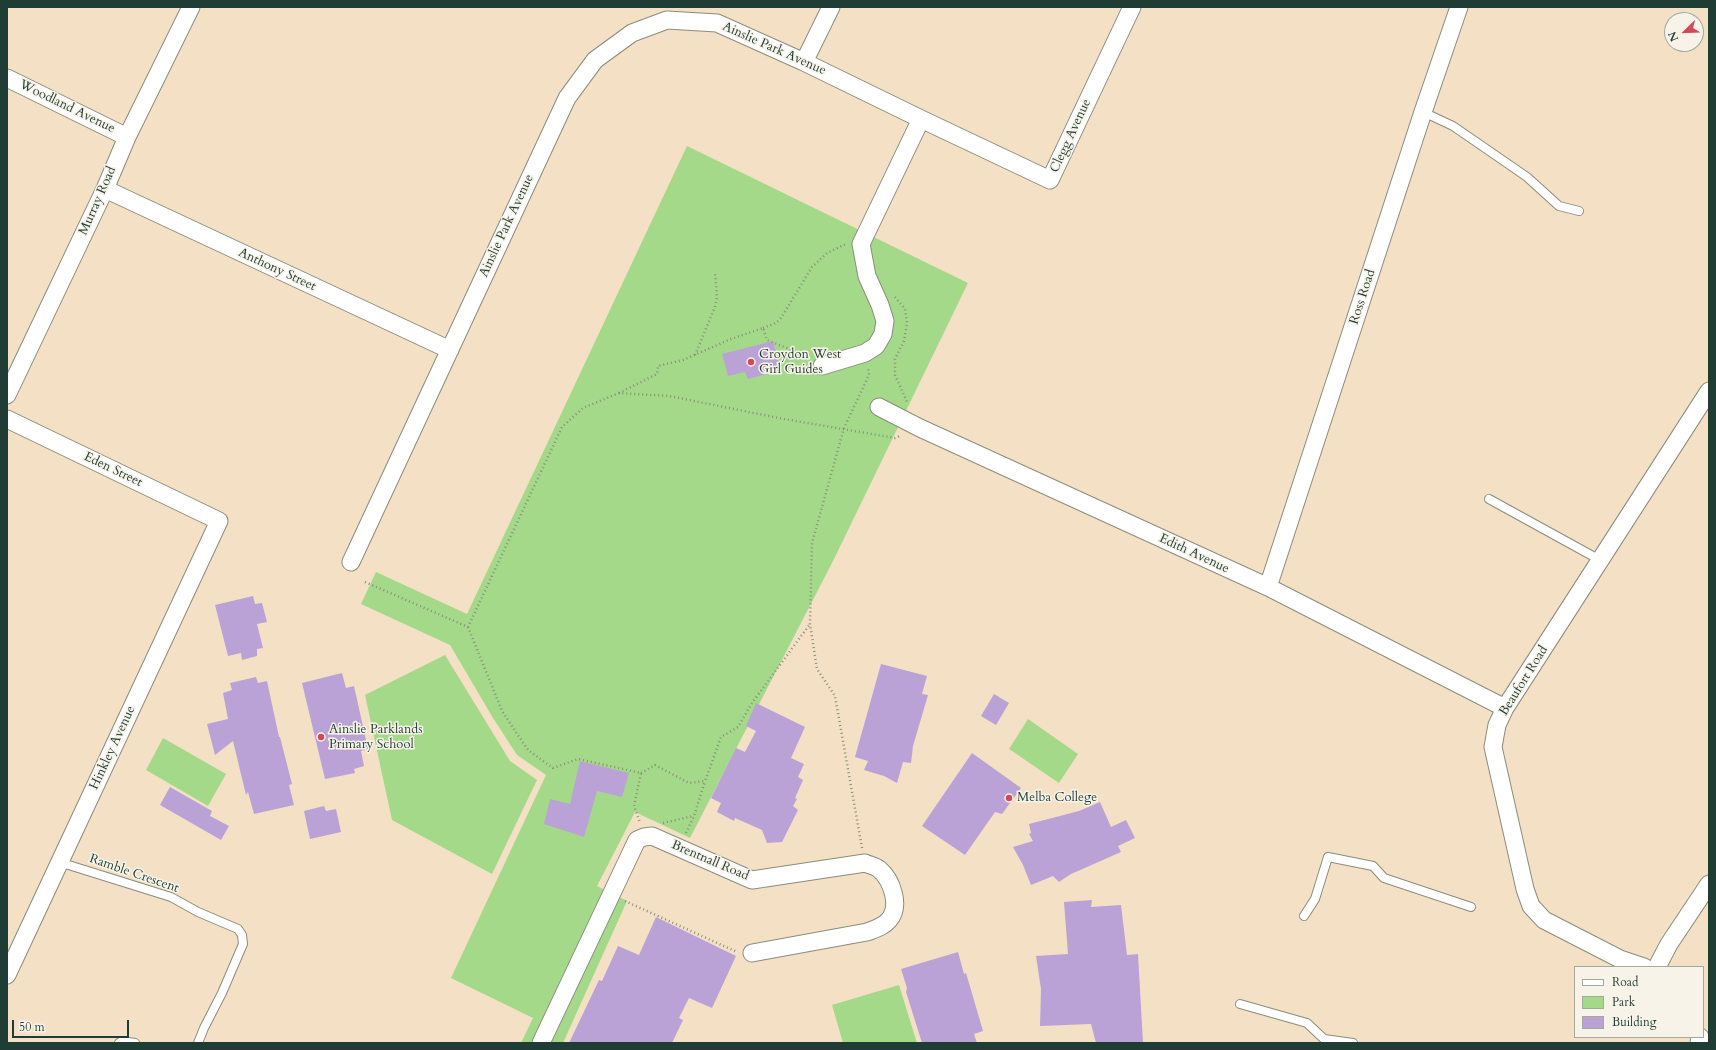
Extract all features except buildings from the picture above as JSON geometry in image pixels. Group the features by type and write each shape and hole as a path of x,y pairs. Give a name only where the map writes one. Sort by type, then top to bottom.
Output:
{"street":[{"name":"Murray Road","path":"7,395 127,137 191,7"},
{"path":"804,62 831,7"},
{"name":"Clegg Avenue","path":"921,119 1050,180 1132,7"},
{"name":"Ross Road","path":"1268,587 1423,112 1459,7"},
{"name":"Ainslie Park Avenue","path":"351,562 567,98 595,60 632,33 667,20 717,23 804,62 921,119"},
{"name":"Woodland Avenue","path":"7,78 127,137"},
{"path":"822,366 865,353 876,346 883,334 885,321 880,305 866,276 861,244 921,119"},
{"name":"Anthony Street","path":"104,189 450,350"},
{"name":"Beaufort Road","path":"1641,966 1620,959 1544,920 1531,906 1525,889 1493,748 1497,725 1505,708 1709,391"},
{"name":"Edith Avenue","path":"880,407 920,428 1268,587 1505,708"},
{"name":"Eden Street","path":"7,419 219,521"},
{"name":"Hinkley Avenue","path":"7,974 219,521"},
{"path":"541,1043 610,894 637,840 646,827"},
{"name":"Brentnall Road","path":"646,827 652,836 752,880 865,863"},
{"path":"752,953 867,932 879,928 889,920 895,906 891,887 879,869 865,863"},
{"path":"1658,966 1669,944 1709,884"}],"lane":[{"path":"1423,112 1453,126 1527,177 1559,206 1579,210"},
{"path":"1489,499 1600,560"},
{"path":"1304,916 1315,899 1328,857 1374,866 1384,878 1471,907"},
{"name":"Ramble Crescent","path":"59,862 171,897 198,912 238,929 242,935 243,944 198,1043"},
{"path":"1240,1004 1307,1023 1324,1039 1353,1043"},
{"path":"119,1043 122,1041 135,1043"}],"path":[{"path":"695,355 715,307 717,298 715,272"},
{"path":"468,627 562,427 583,408 619,393 657,374 658,366 684,360 731,339 763,328 767,340 808,356 822,366"},
{"path":"865,353 869,375 844,428 812,542 810,624 817,669 835,696 865,863"},
{"path":"619,393 669,396 784,419 844,428 894,438 920,428"},
{"path":"365,582 468,627 502,711 528,750 553,768 578,759 641,773 655,765 689,783 704,781"},
{"path":"679,848 694,816 704,781 721,737 738,727 752,704 810,624"},
{"path":"641,773 634,806 646,827 694,816"},
{"path":"610,894 736,952 752,953"}],"green space":[{"path":"687,146 968,283 834,559 690,838 635,812 597,886 627,901 563,1043 521,1043 533,1018 451,978 546,775 517,755 493,718 450,645 361,604 376,572 467,614"},
{"path":"445,655 510,761 537,780 492,874 392,820 365,695"},
{"path":"1028,719 1078,754 1059,783 1009,749"},
{"path":"163,738 226,774 208,806 146,770"},
{"path":"899,985 917,1043 843,1043 832,1005"}],"place":[{"name":"Croydon West Girl Guides","path":"751,362"},
{"name":"Ainslie Parklands Primary School","path":"321,737"},
{"name":"Melba College","path":"1009,798"}]}
